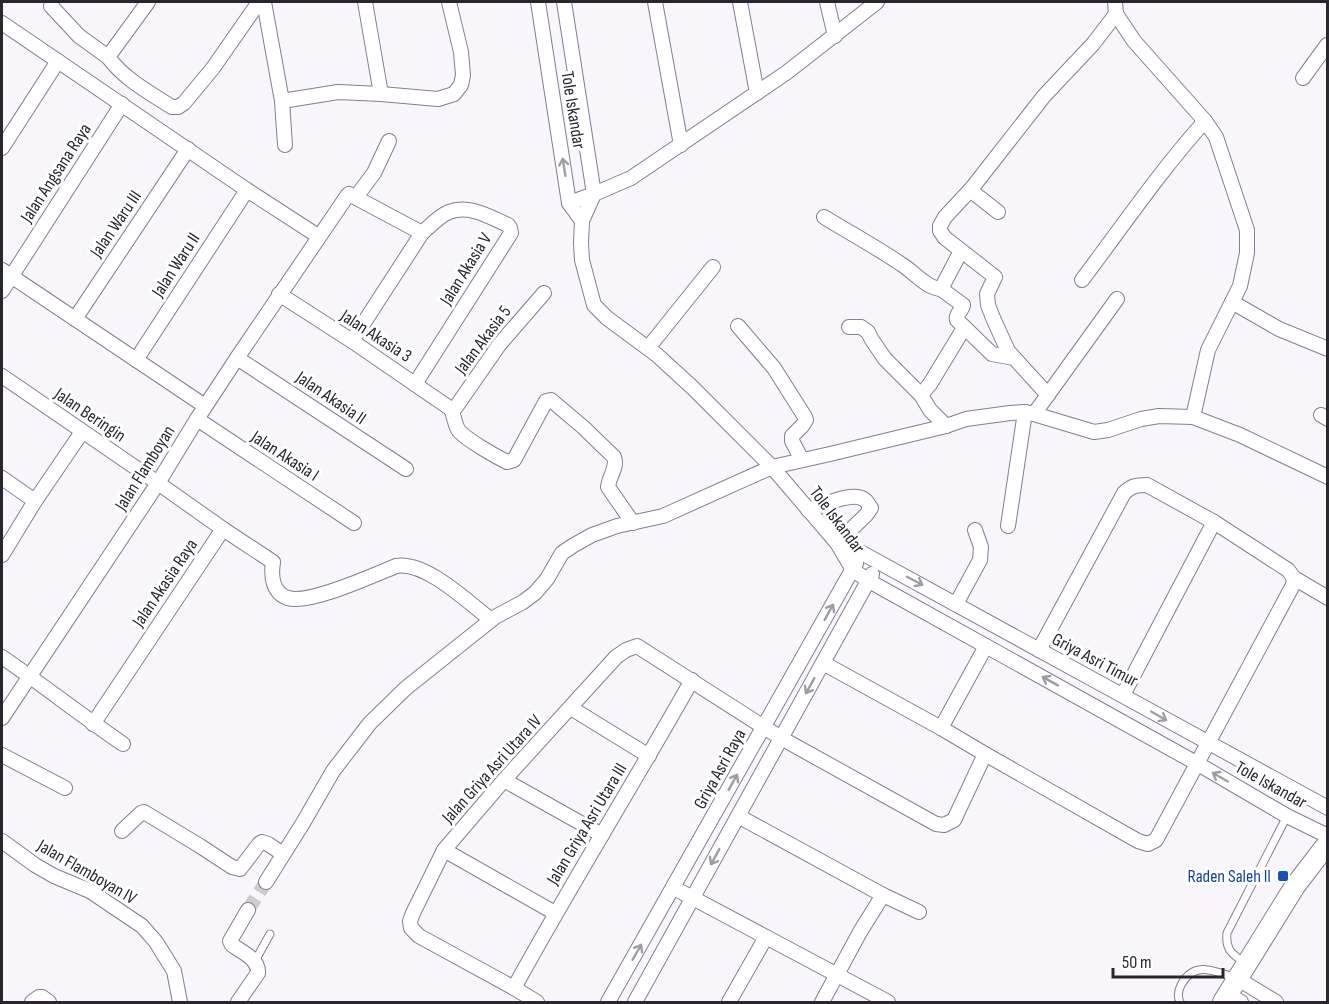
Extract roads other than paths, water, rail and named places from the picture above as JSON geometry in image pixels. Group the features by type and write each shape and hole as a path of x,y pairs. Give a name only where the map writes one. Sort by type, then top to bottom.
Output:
{"main road":[{"path":"1235,989 1295,886 1328,843"}],"street":[{"path":"52,2 51,6 79,36 108,57 137,84 172,107 178,107 184,103 213,68 259,2"},
{"path":"108,57 148,2"},
{"path":"264,2 282,101 285,145"},
{"path":"364,2 381,94"},
{"path":"282,101 338,92 438,99 454,94 461,85 463,75 461,52 449,2"},
{"name":"Tole Iskandar","path":"538,2 569,203 582,221"},
{"name":"Tole Iskandar","path":"564,2 594,194 582,221 581,243 582,260 594,305 693,388 772,467 840,547 853,570 1287,816 1328,836"},
{"path":"655,2 681,145"},
{"path":"740,2 757,93"},
{"path":"827,2 835,36"},
{"path":"569,203 631,178 786,73 878,2"},
{"path":"1047,395 1008,351 988,305 987,294 995,278 945,238 940,231 940,226 1044,96 1093,44 1116,8 1134,41 1205,121 1216,137 1247,230 1246,253 1240,286 1208,350 1192,417"},
{"path":"542,26 567,20"},
{"path":"2,23 318,236"},
{"path":"1304,78 1327,45"},
{"path":"2,148 58,61"},
{"name":"Jalan Angsana Raya","path":"2,291 6,273 122,104"},
{"path":"1082,280 1178,151 1205,121"},
{"path":"352,341 422,233 356,197 374,173 389,141"},
{"name":"Jalan Waru III","path":"75,319 188,149"},
{"name":"Jalan Waru II","path":"136,360 247,190"},
{"path":"970,190 998,212"},
{"name":"Jalan Flamboyan","path":"2,718 318,236 347,196 349,194 356,197"},
{"name":"Jalan Akasia V","path":"415,384 511,233 508,225 473,210 447,212 422,233"},
{"path":"824,217 963,305 957,318 964,328 992,354 1014,358"},
{"path":"940,289 961,251"},
{"path":"648,348 713,267"},
{"path":"6,273 205,406"},
{"name":"Jalan Akasia 5","path":"452,409 456,407 499,345 544,293"},
{"name":"Jalan Akasia 3","path":"279,294 452,409"},
{"path":"1008,526 1030,413 1047,395 1117,299"},
{"path":"1232,302 1279,329 1328,349"},
{"path":"738,326 774,368 805,417 803,425 792,436 792,441 802,460"},
{"path":"849,327 861,327 868,332 885,359 921,395 930,410 946,426"},
{"path":"921,395 964,328"},
{"name":"Jalan Akasia II","path":"237,358 406,469"},
{"name":"Jalan Beringin","path":"2,376 158,483"},
{"path":"452,409 458,429 507,462 514,460 546,401 551,400 614,457 616,464 608,487 633,523"},
{"path":"266,882 333,771 370,723 406,688 491,620 535,593 547,579 562,553 592,535 617,526 663,516 772,467 946,426 966,419 1030,413 1094,432 1159,416 1192,417 1240,435 1328,477"},
{"name":"Jalan Akasia I","path":"197,419 354,523"},
{"path":"2,555 82,432"},
{"path":"2,478 35,501"},
{"name":"Jalan Akasia Raya","path":"93,724 223,529 158,483"},
{"path":"1039,650 1124,493 1131,487 1139,485 1147,486 1214,522 1288,570 1294,578 1328,598"},
{"path":"808,510 849,496 858,496 866,500 870,508 840,547"},
{"path":"1123,695 1214,522"},
{"path":"223,529 273,562 272,573 275,586 280,594 291,599 323,594 396,566 410,566 439,579 491,620"},
{"path":"956,604 980,560 981,547 975,530"},
{"name":"Griya Asri Timur","path":"840,547 862,553 879,562 1328,808"},
{"name":"Griya Asri Raya","path":"608,1002 862,553"},
{"path":"635,1002 879,562"},
{"path":"822,663 941,728 1138,842 1148,844 1156,840 1198,764 1293,585 1294,578"},
{"name":"Jalan Griya Asri Utara IV","path":"514,988 419,936 411,928 410,921 413,913 444,850 504,780 616,657 626,650 637,646 692,680"},
{"path":"941,728 986,646"},
{"path":"2,657 123,744"},
{"path":"692,680 781,738 936,824 944,825 954,820 985,754"},
{"name":"Jalan Griya Asri Utara III","path":"514,988 555,913 692,680"},
{"path":"571,708 649,756"},
{"path":"2,755 65,789"},
{"path":"504,780 602,835"},
{"path":"122,831 144,812 232,867 240,869 262,842 283,854"},
{"path":"738,816 883,895 919,912"},
{"name":"Jalan Flamboyan IV","path":"2,841 35,865 54,876 90,891 142,926 156,942 174,971 180,1002"},
{"path":"444,850 555,913"},
{"path":"674,888 888,1002"},
{"path":"822,1002 883,895"},
{"path":"238,1002 259,968 255,961 232,945 230,941 248,910"},
{"path":"729,1002 766,937"},
{"path":"514,988 537,1002"},
{"path":"1235,989 1276,1002"},
{"path":"32,1002 39,997 49,1002"}],"lane":[{"path":"1235,989 1230,951 1226,943 1227,933 1287,816"},
{"path":"255,961 270,934"},
{"path":"1180,1002 1178,991 1182,981 1194,971 1202,969 1211,970 1235,989"}],"tunnel":[{"path":"248,910 266,882"}],"place":[{"name":"Raden Saleh II","path":"1283,876"}]}
